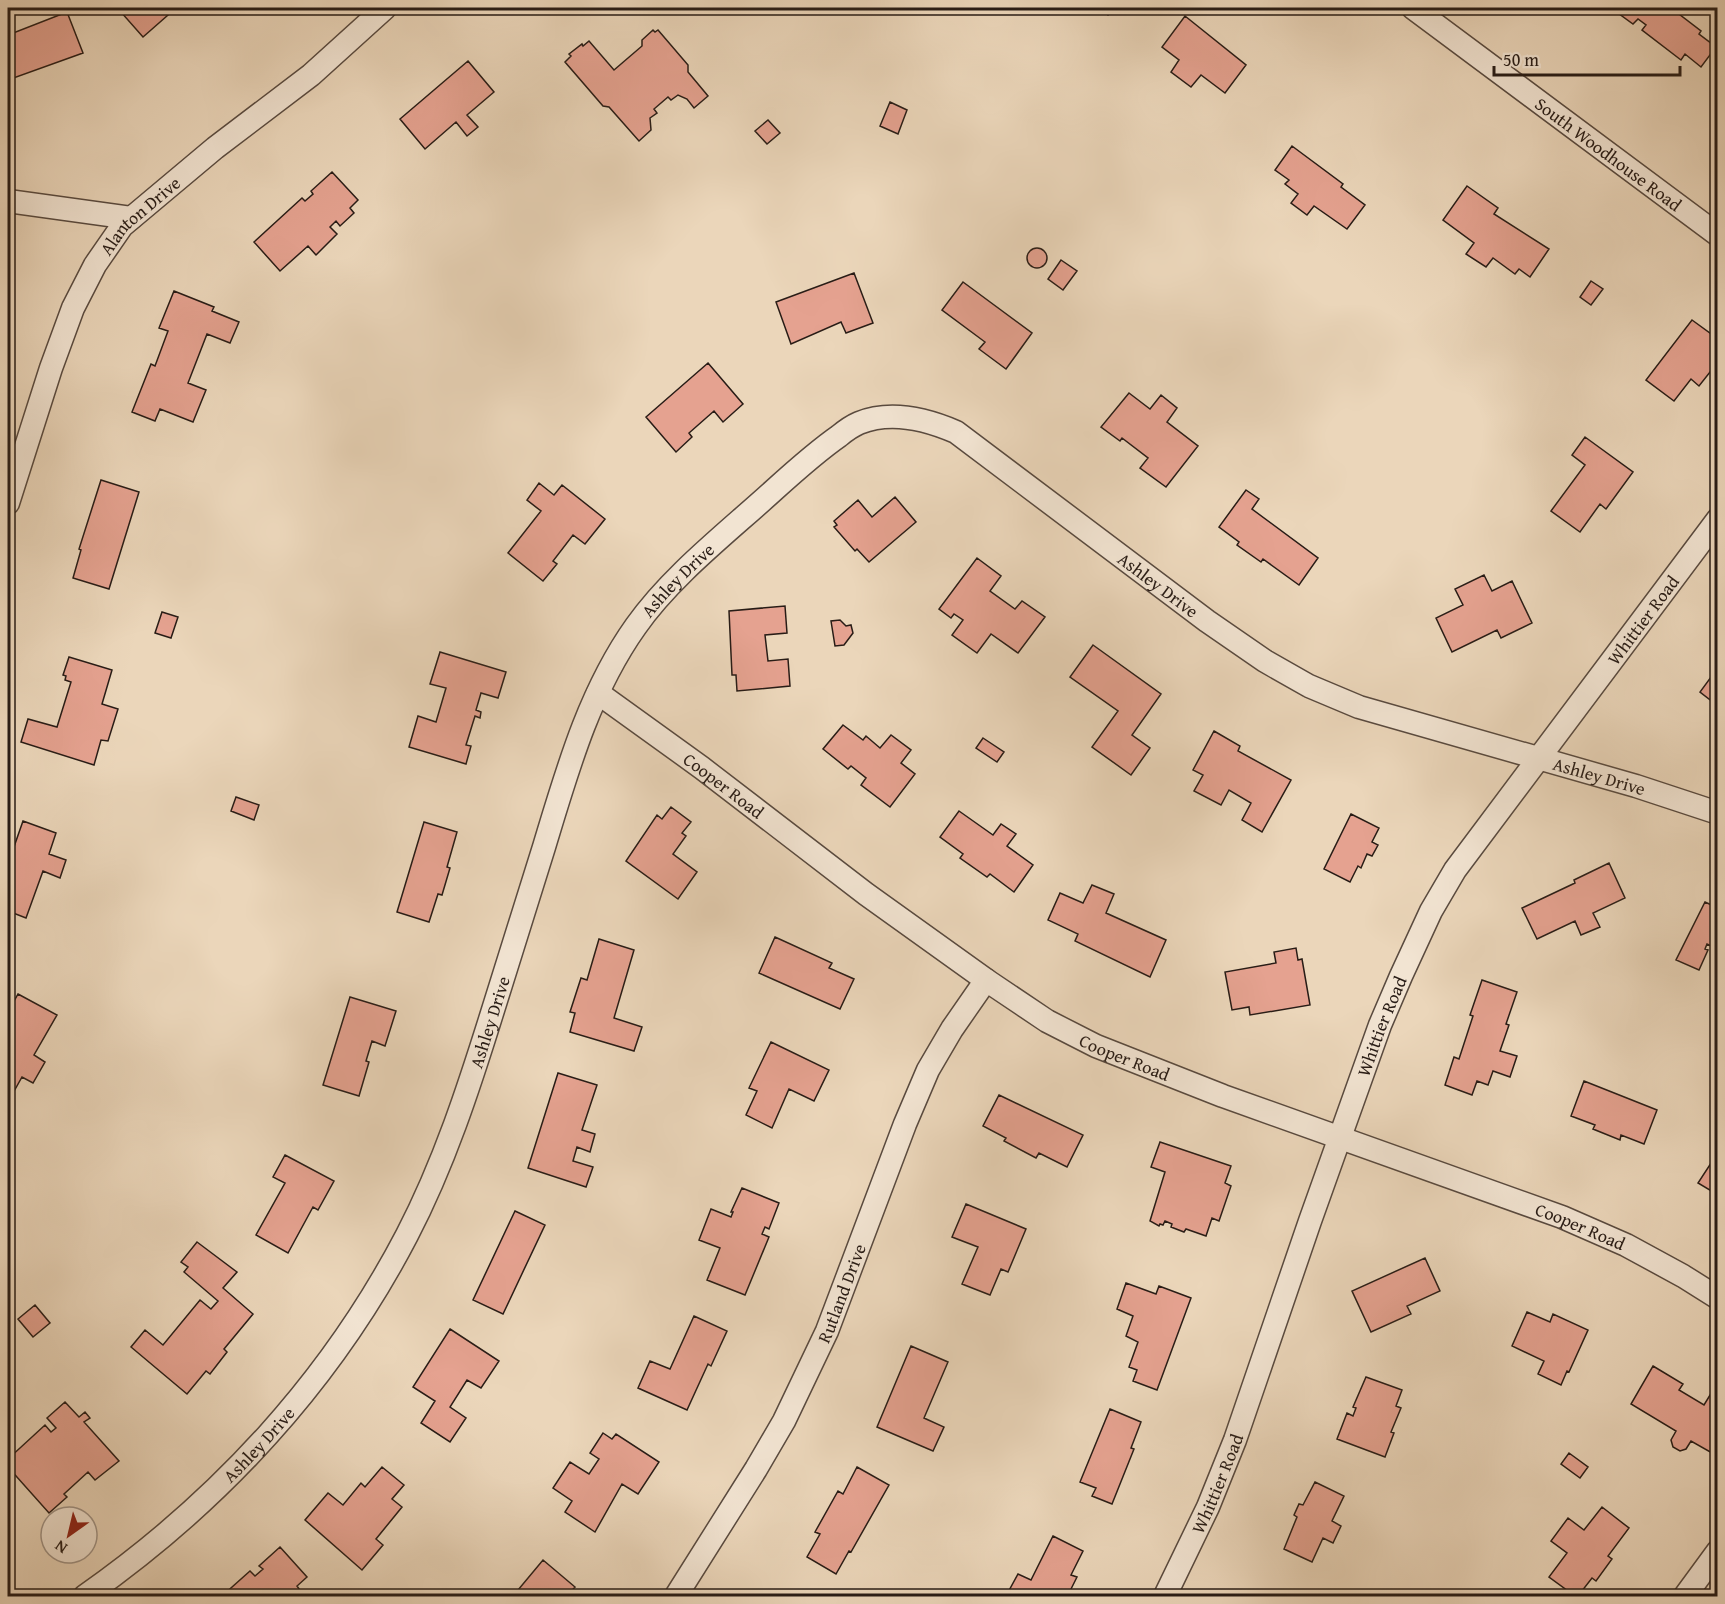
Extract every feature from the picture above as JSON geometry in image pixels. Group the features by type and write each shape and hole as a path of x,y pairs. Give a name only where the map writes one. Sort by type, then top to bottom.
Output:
{"street":[{"name":"Alanton Drive","path":"8,503 51,368 73,308 95,265 122,226 215,148 311,75 385,8"},
{"name":"South Woodhouse Road","path":"1413,8 1718,235"},
{"path":"8,201 131,218"},
{"name":"Ashley Drive","path":"85,1596 191,1514 273,1431 313,1384 380,1285 409,1232 442,1159 473,1075 574,751 611,667 636,625 667,588 814,453 857,423 884,417 910,417 956,432 1207,621 1265,661 1309,686 1359,707 1636,786 1718,813"},
{"name":"Whittier Road","path":"1165,1596 1208,1507 1235,1440 1380,1025 1431,911 1455,870 1718,519"},
{"name":"Cooper Road","path":"598,693 702,768 866,894 1047,1021 1096,1046 1223,1096 1562,1217 1626,1245 1718,1298"},
{"name":"Rutland Drive","path":"676,1596 784,1421 827,1330 905,1124 928,1070 952,1029 986,980"},
{"path":"1685,1596 1718,1551"}],"building":[{"path":"125,8 176,8 143,37 120,11"},
{"path":"1099,8 1114,8 1108,15"},
{"path":"1611,8 1671,8 1701,31 1699,34 1716,47 1701,67 1685,54 1681,60 1642,30 1646,25 1638,19 1633,24"},
{"path":"67,12 83,53 8,80 8,35"},
{"path":"1185,16 1246,65 1225,93 1201,75 1191,87 1171,72 1179,60 1162,47"},
{"path":"653,30 655,32 658,30 688,65 688,72 708,96 694,108 687,99 678,95 671,100 668,97 654,109 657,113 650,118 651,130 639,141 609,107 603,106 565,62 571,56 569,54 589,41 614,70 642,46 642,40"},
{"path":"468,61 494,92 467,115 478,127 467,136 456,122 425,149 400,119"},
{"path":"890,102 907,110 898,134 880,126"},
{"path":"768,120 780,133 767,144 755,131"},
{"path":"1292,146 1343,184 1341,187 1365,205 1347,229 1314,206 1307,215 1291,203 1298,194 1285,184 1289,180 1275,170"},
{"path":"332,172 358,200 350,208 354,213 340,226 336,221 330,227 337,234 316,255 308,246 280,271 254,242 302,198 305,201 313,194 311,191"},
{"path":"1467,186 1498,208 1494,214 1549,249 1530,277 1519,269 1515,274 1493,258 1486,267 1466,254 1474,243 1443,220"},
{"path":"1037,248 1044,251 1047,258 1044,265 1037,268 1030,265 1027,258 1030,251"},
{"path":"1061,260 1077,271 1063,290 1048,279"},
{"path":"854,273 873,323 846,333 841,322 791,344 776,302"},
{"path":"1591,281 1603,289 1591,305 1580,297"},
{"path":"963,282 1032,333 1006,369 979,349 985,342 942,310"},
{"path":"174,291 214,307 212,311 239,322 230,343 207,334 188,383 206,390 193,422 160,409 155,421 132,412 151,364 155,366 168,331 159,328"},
{"path":"1692,320 1718,339 1718,362 1699,386 1691,379 1674,401 1646,380"},
{"path":"708,363 743,404 723,422 714,411 689,433 692,437 676,452 646,417"},
{"path":"1129,393 1150,409 1161,395 1177,408 1167,422 1198,446 1166,487 1140,468 1148,458 1122,438 1120,441 1101,427"},
{"path":"1585,437 1633,472 1606,509 1600,504 1580,532 1551,511 1585,465 1572,455"},
{"path":"101,480 139,492 109,589 73,578 81,550 79,549"},
{"path":"539,483 554,495 562,485 605,519 585,544 573,535 553,561 557,564 543,581 508,553 541,511 527,500"},
{"path":"1246,490 1259,499 1252,509 1318,558 1299,585 1263,559 1261,562 1237,545 1239,542 1219,527"},
{"path":"895,497 916,522 869,562 857,549 855,551 834,527 837,525 834,521 858,500 872,517"},
{"path":"977,558 1001,576 990,591 1015,609 1022,601 1045,617 1018,653 991,634 977,653 952,635 963,620 954,614 951,618 939,609"},
{"path":"1484,575 1492,591 1512,581 1532,623 1501,638 1497,630 1452,652 1436,618 1463,605 1455,589"},
{"path":"785,606 787,633 765,635 768,661 788,659 790,686 737,691 736,675 732,675 729,611"},
{"path":"162,612 178,617 171,638 155,633"},
{"path":"840,620 846,626 851,625 853,633 844,645 835,646 831,621"},
{"path":"1093,645 1161,694 1132,735 1150,748 1131,775 1092,747 1118,711 1070,677"},
{"path":"440,652 506,672 498,698 481,693 476,710 481,712 480,718 475,716 466,745 471,746 466,764 409,747 418,716 436,722 446,688 430,684"},
{"path":"69,657 112,670 102,704 118,709 108,741 101,740 94,765 21,742 28,719 57,727 71,682 65,680 66,676 63,675"},
{"path":"1718,658 1718,706 1700,692 1717,669 1712,665"},
{"path":"843,725 863,740 866,736 880,748 891,735 911,750 901,763 915,774 890,807 861,785 866,778 851,766 848,769 823,749"},
{"path":"1214,731 1240,746 1238,751 1291,780 1262,832 1242,820 1251,803 1229,790 1221,805 1194,791 1203,775 1193,770"},
{"path":"983,738 1004,752 997,762 976,748"},
{"path":"236,797 259,805 254,820 231,811"},
{"path":"671,807 691,822 682,833 686,836 673,854 697,872 678,899 626,861 657,815 662,819"},
{"path":"959,811 993,835 1001,824 1016,834 1007,846 1033,865 1014,892 990,874 987,877 960,858 963,854 940,837"},
{"path":"1351,814 1379,828 1372,842 1378,845 1372,856 1367,854 1361,868 1358,866 1350,882 1324,869"},
{"path":"23,821 56,833 49,854 66,860 60,878 43,871 26,918 8,911 8,864"},
{"path":"424,822 457,832 442,895 438,894 429,922 397,912"},
{"path":"1609,863 1625,898 1593,913 1600,927 1581,935 1575,921 1537,939 1522,908 1575,883 1574,880"},
{"path":"1092,885 1114,894 1106,913 1166,940 1150,977 1075,941 1078,934 1048,920 1060,893 1083,903"},
{"path":"1705,902 1718,908 1718,949 1707,944 1705,949 1708,950 1699,970 1676,960"},
{"path":"775,937 832,963 829,968 854,979 840,1009 759,973"},
{"path":"599,939 634,950 614,1018 642,1027 634,1051 570,1032 575,1013 570,1012 581,978 587,980"},
{"path":"1296,948 1298,960 1302,959 1310,1005 1250,1015 1249,1007 1232,1010 1225,972 1276,963 1274,952"},
{"path":"1482,980 1517,992 1500,1051 1517,1056 1510,1077 1493,1071 1488,1085 1477,1081 1472,1095 1445,1085 1454,1057 1459,1059"},
{"path":"18,994 57,1015 34,1055 45,1062 33,1083 22,1077 8,1102 8,1012"},
{"path":"350,997 396,1011 385,1046 372,1041 366,1061 369,1062 359,1096 323,1085"},
{"path":"771,1042 829,1070 814,1101 789,1089 772,1128 746,1115 757,1091 749,1088"},
{"path":"558,1073 597,1085 582,1130 595,1134 590,1152 577,1147 573,1161 593,1167 586,1187 528,1168"},
{"path":"1584,1081 1657,1110 1644,1144 1621,1135 1620,1140 1593,1129 1595,1125 1571,1116"},
{"path":"999,1095 1083,1135 1067,1167 1039,1153 1036,1158 1004,1141 1006,1138 983,1126"},
{"path":"1160,1142 1231,1166 1225,1183 1231,1186 1219,1221 1212,1218 1206,1236 1186,1229 1184,1232 1171,1227 1172,1224 1165,1221 1159,1226 1150,1221 1165,1172 1151,1167"},
{"path":"285,1155 334,1181 318,1210 313,1207 288,1253 256,1235 285,1183 273,1177"},
{"path":"1715,1157 1718,1159 1718,1195 1698,1183"},
{"path":"742,1188 779,1203 769,1229 765,1227 762,1234 769,1237 745,1295 707,1280 720,1248 699,1240 711,1209 731,1217"},
{"path":"966,1204 1026,1229 1008,1272 1001,1269 990,1295 962,1284 978,1247 952,1237"},
{"path":"515,1211 545,1225 503,1314 473,1300"},
{"path":"197,1242 237,1272 223,1288 253,1314 224,1349 227,1352 210,1374 206,1371 187,1394 131,1347 145,1330 163,1345 200,1300 211,1309 218,1301 184,1272 188,1267 181,1262"},
{"path":"1425,1258 1440,1291 1407,1306 1411,1314 1371,1332 1352,1291"},
{"path":"1126,1283 1156,1294 1159,1286 1191,1298 1157,1390 1133,1381 1137,1370 1129,1367 1138,1342 1126,1336 1133,1316 1117,1309"},
{"path":"35,1305 50,1323 33,1337 18,1319"},
{"path":"1527,1312 1550,1322 1553,1314 1588,1330 1561,1385 1538,1374 1544,1361 1512,1346"},
{"path":"694,1316 727,1331 711,1366 708,1364 687,1410 638,1388 650,1361 670,1369"},
{"path":"450,1329 499,1361 481,1388 467,1380 450,1407 466,1418 450,1442 421,1423 435,1401 413,1387"},
{"path":"911,1346 948,1362 924,1418 944,1427 933,1451 877,1427"},
{"path":"1653,1366 1683,1384 1679,1390 1704,1405 1718,1382 1718,1444 1712,1453 1691,1441 1686,1449 1680,1451 1673,1447 1671,1440 1676,1431 1631,1404"},
{"path":"1366,1377 1402,1390 1396,1406 1401,1408 1391,1432 1394,1433 1385,1457 1337,1439 1347,1413 1353,1416 1356,1408 1353,1407"},
{"path":"65,1402 79,1417 85,1412 90,1418 84,1422 119,1461 95,1480 88,1472 64,1494 67,1497 58,1505 42,1505 8,1467 8,1459 45,1425 51,1432 56,1428 47,1418"},
{"path":"1110,1409 1141,1422 1131,1448 1134,1449 1112,1504 1092,1496 1096,1488 1080,1482"},
{"path":"603,1433 612,1439 616,1434 659,1462 638,1494 622,1484 595,1532 565,1512 572,1501 553,1488 570,1462 589,1474 599,1459 590,1453"},
{"path":"1569,1453 1588,1467 1580,1478 1561,1464"},
{"path":"382,1467 404,1485 392,1499 402,1507 376,1539 383,1545 362,1570 305,1520 328,1493 343,1505 361,1483 365,1487"},
{"path":"857,1467 889,1485 836,1574 807,1557 820,1534 815,1532 838,1491 843,1494"},
{"path":"1315,1482 1344,1496 1332,1521 1341,1526 1333,1543 1323,1538 1312,1562 1284,1549 1297,1517 1294,1515 1299,1504 1303,1505"},
{"path":"1602,1507 1629,1528 1608,1556 1612,1559 1596,1581 1592,1578 1578,1596 1575,1596 1549,1577 1567,1553 1551,1541 1568,1518 1584,1530"},
{"path":"1053,1536 1083,1551 1071,1575 1077,1577 1069,1593 1064,1590 1061,1596 1006,1596 1018,1574 1031,1580"},
{"path":"280,1547 307,1577 297,1586 302,1593 298,1596 287,1594 285,1596 222,1596 250,1571 255,1576 263,1569 259,1566"},
{"path":"543,1560 575,1587 567,1596 513,1596"},
{"path":"1259,1591 1270,1596 1256,1596"}]}
